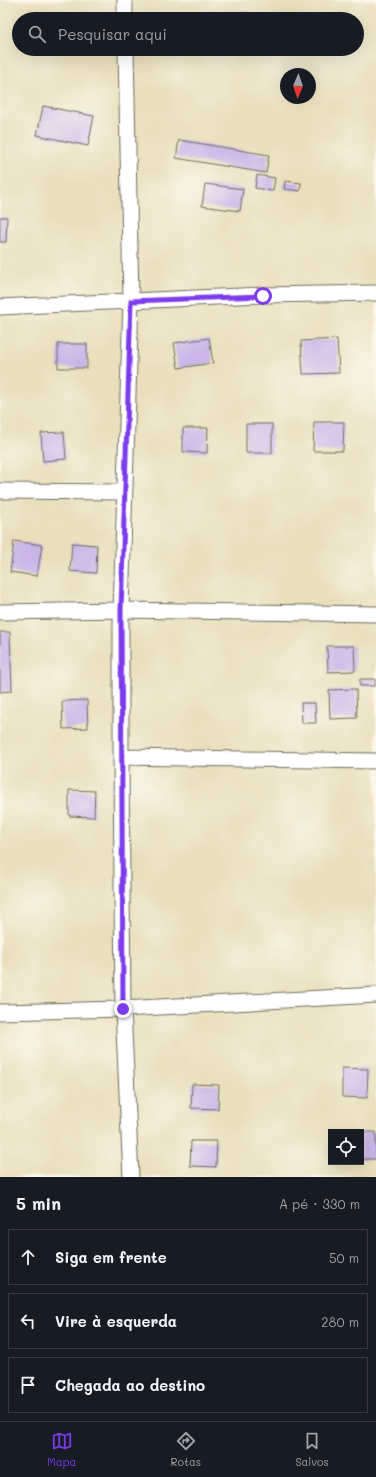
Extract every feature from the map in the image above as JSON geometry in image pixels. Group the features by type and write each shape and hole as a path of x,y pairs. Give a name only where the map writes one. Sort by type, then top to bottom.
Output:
{"street":[{"path":"125,0 125,12"},
{"path":"126,56 131,301 121,610 121,757 123,1009 131,1177"},
{"path":"0,307 376,293"},
{"path":"0,492 124,492"},
{"path":"0,612 121,610 376,614"},
{"path":"121,757 376,762"},
{"path":"0,1012 123,1009 376,995"}],"building":[{"path":"43,106 94,116 88,146 37,135"},
{"path":"179,140 269,155 266,173 176,158"},
{"path":"257,175 275,178 273,191 255,188"},
{"path":"285,181 301,183 300,191 284,189"},
{"path":"205,184 243,189 240,211 202,206"},
{"path":"0,217 7,217 6,242 0,242"},
{"path":"209,338 213,363 178,368 174,343"},
{"path":"337,339 339,373 303,374 301,341"},
{"path":"58,344 87,344 87,368 58,368"},
{"path":"314,422 344,422 343,451 313,451"},
{"path":"246,424 272,424 272,453 246,453"},
{"path":"183,428 208,428 207,453 183,452"},
{"path":"64,432 66,459 43,461 41,433"},
{"path":"14,541 42,545 37,576 10,572"},
{"path":"72,543 97,545 96,573 70,571"},
{"path":"0,632 10,632 12,691 0,692"},
{"path":"327,646 354,646 355,671 328,672"},
{"path":"360,679 375,679 375,686 360,686"},
{"path":"356,689 357,718 330,719 329,690"},
{"path":"87,700 88,728 63,729 62,701"},
{"path":"301,703 315,703 316,723 302,723"},
{"path":"69,790 95,791 94,817 69,816"},
{"path":"342,1068 368,1069 367,1098 342,1097"},
{"path":"192,1084 219,1085 218,1109 191,1108"},
{"path":"364,1132 376,1132 376,1159 364,1159"},
{"path":"191,1141 217,1141 216,1167 190,1166"}],"route":[{"path":"123,1009 121,610 131,301 263,296"}]}
